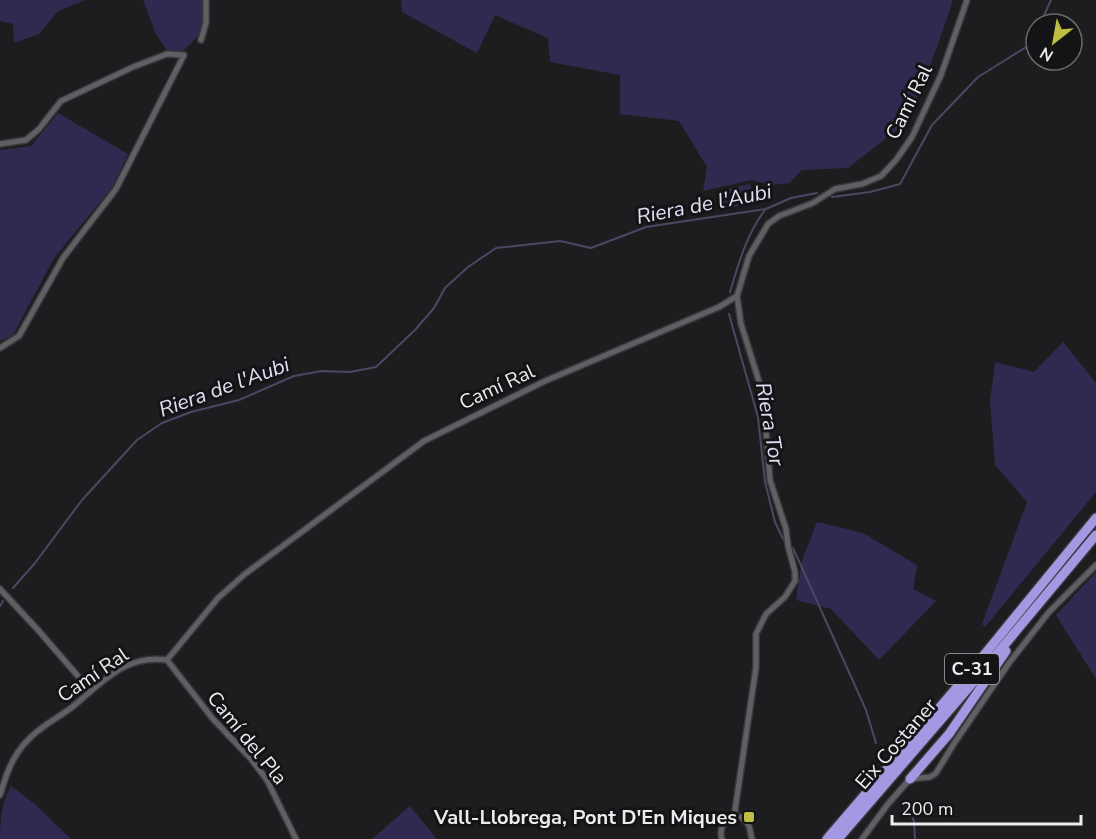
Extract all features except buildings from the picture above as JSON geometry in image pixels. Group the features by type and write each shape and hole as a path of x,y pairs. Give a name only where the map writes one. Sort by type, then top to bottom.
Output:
{"highway":[{"name":"C-31","path":"825,839 971,671 1096,518"},
{"name":"Eix Costaner","path":"838,839 1096,535"},
{"path":"910,779 950,734 1007,649 1046,601 1051,588"}],"street":[{"path":"201,40 206,23 206,0"},
{"name":"Camí Ral","path":"0,795 11,763 27,741 48,723 123,668 139,660 167,660 186,640 218,598 245,574 424,441 545,381 719,307 737,296 749,256 768,224 779,216 813,203 835,189 862,184 880,176 896,160 912,137 941,75 967,0"},
{"path":"0,144 26,140 39,129 61,101 133,67 168,54 184,55 116,189 63,258 19,336 0,348"},
{"path":"734,817 756,667 756,633 766,614 785,597 795,581 786,530 770,480 763,394 741,324 737,296"},
{"path":"862,839 910,779 930,777 936,773 988,692 1038,625 1096,565"},
{"path":"0,589 90,690"},
{"name":"Camí del Pla","path":"167,660 213,719 251,759 267,780 296,839"},
{"path":"922,766 922,771 930,777"},
{"path":"721,839 720,830 723,823 734,817 745,821 750,837"}],"shaded area":[{"path":"0,0 85,0 58,11 39,34 14,43 13,24 0,21"},
{"path":"143,0 205,0 203,23 195,40 182,51 167,51 156,34"},
{"path":"401,0 953,0 907,122 848,168 802,170 789,183 771,185 751,180 703,191 707,167 679,121 620,114 620,75 550,62 548,38 495,15 477,53 402,12"},
{"path":"58,113 128,154 113,186 54,258 13,335 0,341 0,150 31,146"},
{"path":"750,184 755,202 722,210 718,191"},
{"path":"1063,342 1096,383 1096,492 985,627 982,624 1027,502 995,465 990,401 995,362 1034,372"},
{"path":"817,522 863,533 917,565 913,589 936,601 879,660 831,609 796,600 802,560"},
{"path":"1096,572 1096,679 1056,615"},
{"path":"11,786 36,805 71,839 0,839 2,812"},
{"path":"410,806 437,839 372,839"}],"waterway":[{"name":"Riera de l'Aubi","path":"1046,12 1051,0"},
{"name":"Riera de l'Aubi","path":"832,197 870,192 900,184 932,125 978,77 1024,48"},
{"name":"Riera de l'Aubi","path":"13,588 35,563 82,500 137,440 162,423 191,412 239,400 294,376 322,371 350,372 376,367 415,330 434,308 445,288 468,267 496,248 560,241 591,248 646,227 766,209 791,198 817,193"},
{"name":"Riera Tor","path":"730,292 748,239 765,210"},
{"name":"Riera Tor","path":"729,314 758,417 765,482 775,522 783,539"},
{"name":"Riera Tor","path":"793,548 866,710 876,743"},
{"name":"Riera de l'Aubi","path":"0,606 3,601"},
{"name":"Riera Tor","path":"906,804 914,821 915,839"}],"place":[{"name":"Vall-Llobrega, Pont D'En Miques","path":"749,817"}]}
